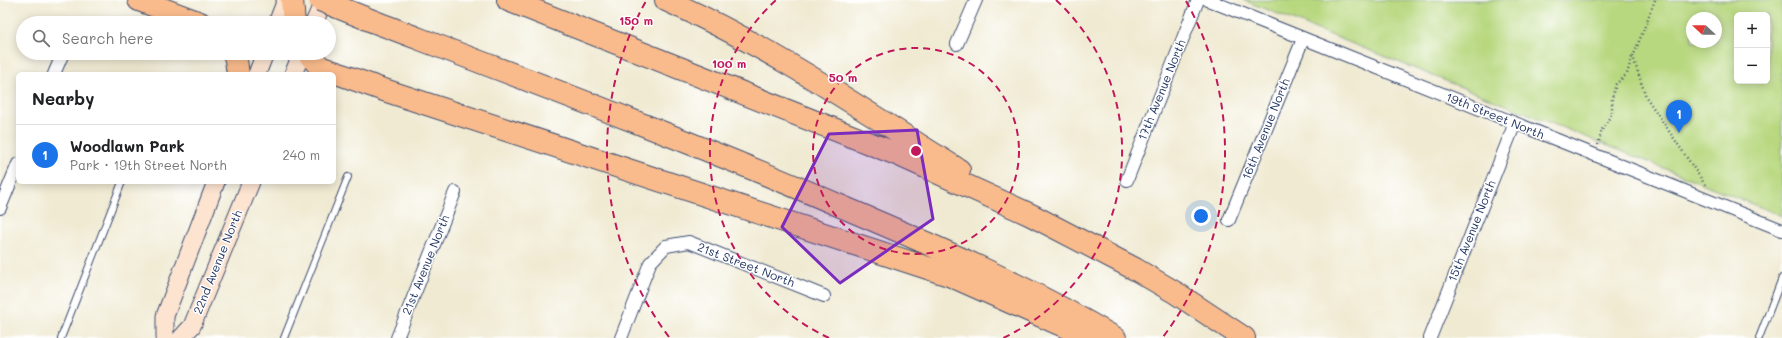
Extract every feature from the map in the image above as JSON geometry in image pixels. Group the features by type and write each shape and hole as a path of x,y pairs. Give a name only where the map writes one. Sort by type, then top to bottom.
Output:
{"highway":[{"path":"139,0 181,16"},
{"path":"292,0 293,16"},
{"path":"320,0 588,103 791,184 1022,287 1115,338"},
{"path":"508,0 899,156 1031,215 1135,268 1244,338"},
{"path":"666,0 744,39 812,78 1031,215"},
{"path":"236,60 238,72"},
{"path":"314,60 320,67 334,72"},
{"path":"336,73 381,89 949,275 1091,338"},
{"path":"336,89 340,87 381,89"}],"main road":[{"path":"280,16 286,0"},
{"path":"317,16 324,0"},
{"path":"258,72 262,60"},
{"path":"295,72 299,60"},
{"path":"165,338 165,316 215,184"},
{"name":"22nd Avenue North","path":"181,338 192,326 250,184"}],"street":[{"path":"958,44 976,0"},
{"name":"17th Avenue North","path":"1127,180 1198,0"},
{"name":"19th Street North","path":"1208,0 1302,39 1782,230"},
{"name":"16th Avenue North","path":"1229,220 1302,39"},
{"path":"55,72 60,60"},
{"name":"15th Avenue North","path":"1430,338 1515,124"},
{"path":"0,208 16,169"},
{"name":"21st Avenue North","path":"396,338 455,192"},
{"name":"21st Street North","path":"620,338 650,263 666,246 689,242 824,296"}],"lane":[{"path":"284,338 348,177"},
{"path":"62,338 121,184"},
{"path":"1759,338 1782,278"}],"path":[{"path":"1596,156 1602,130 1612,113 1612,98 1616,84 1627,74 1655,0"},
{"path":"1633,57 1646,97 1706,185 1707,200"}],"highlighted area":[{"path":"917,130 933,219 840,283 782,227 829,134"}],"green space":[{"path":"1243,0 1782,0 1782,216 1706,185"}],"place":[{"name":"Woodlawn Park","path":"1679,133"}]}
